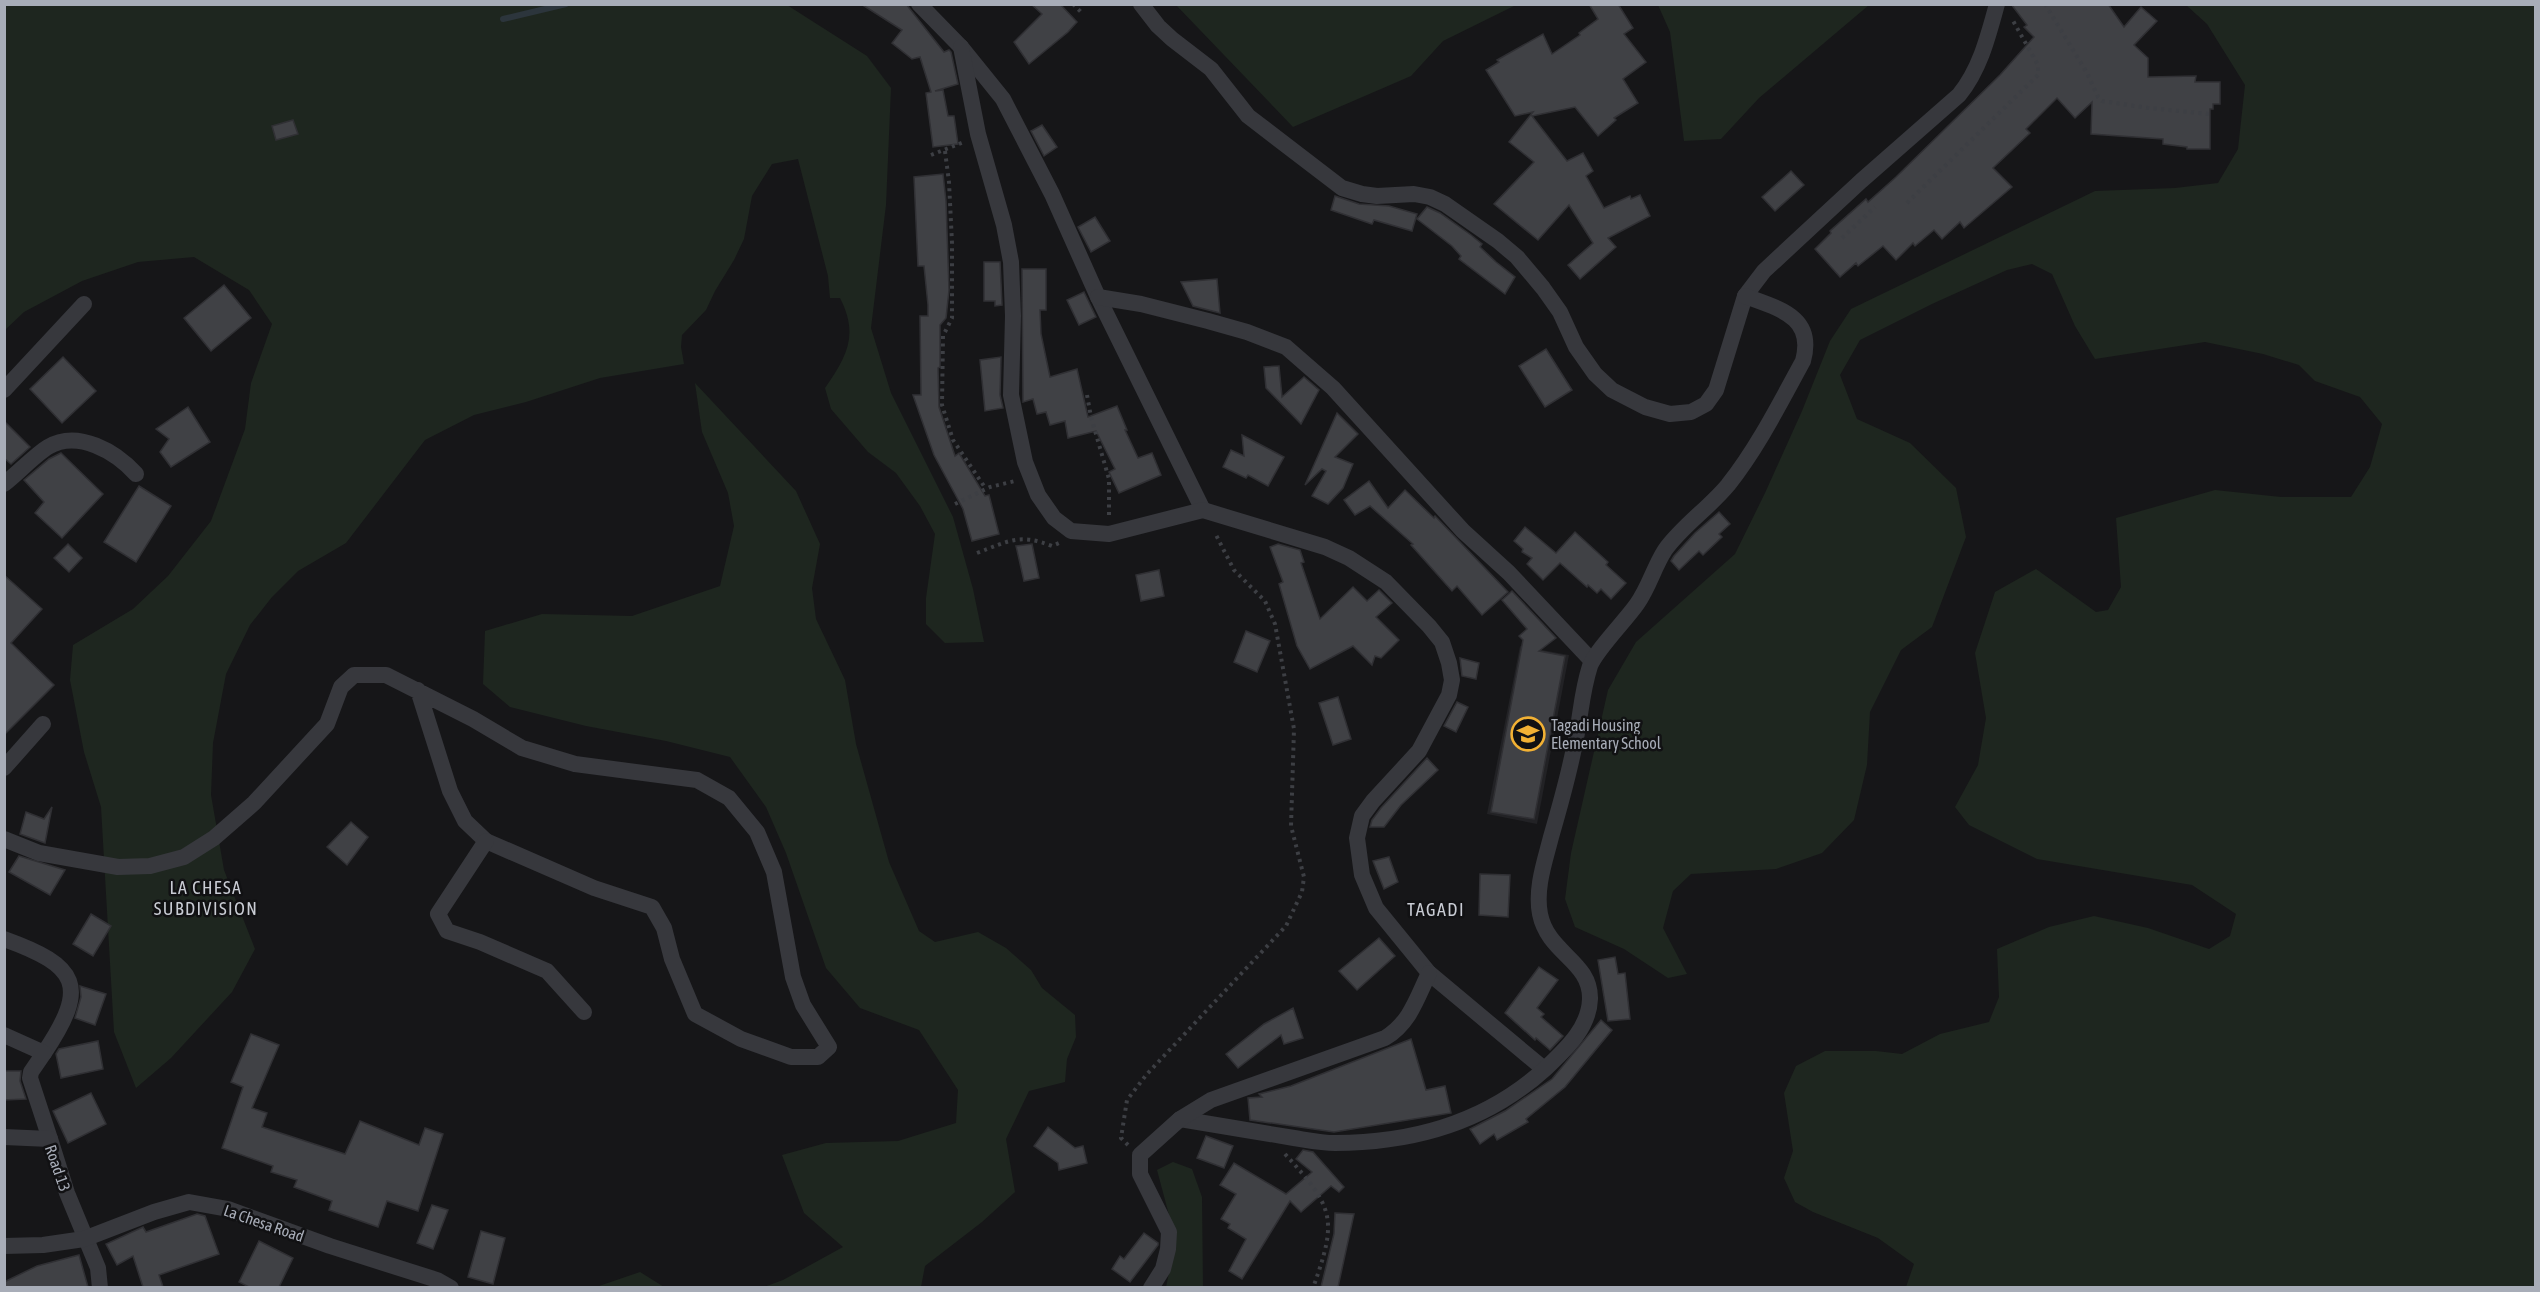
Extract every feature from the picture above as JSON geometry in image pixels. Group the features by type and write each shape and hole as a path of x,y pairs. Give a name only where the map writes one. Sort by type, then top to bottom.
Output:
{"street":[{"path":"919,4 961,47 1003,99 1052,194 1098,297 1203,510"},
{"path":"1141,4 1172,39 1211,69 1248,116 1342,188 1377,196 1414,194 1430,197 1445,204 1498,241 1517,257 1543,288 1560,312 1576,347 1595,374 1612,390 1646,407 1670,414 1691,412 1706,404 1722,378 1745,296 1764,271 1959,95 1969,83 1979,62 1997,4"},
{"path":"961,47 978,135 1004,225 1011,262 1013,316 1011,395 1030,479 1054,518 1071,531 1109,534 1203,510 1325,547 1349,558 1386,582 1442,642 1452,680 1449,695 1419,751 1362,816 1357,838 1362,875 1376,908 1429,973 1544,1069"},
{"path":"1180,1119 1334,1143 1420,1136 1464,1121 1502,1102 1526,1086 1569,1046 1582,1027 1589,1011 1590,995 1586,977 1573,961 1558,949 1544,930 1539,910 1540,877 1576,740 1582,694 1592,661 1624,623 1643,595 1666,550 1707,508 1746,460 1803,361 1807,344 1804,329 1800,323 1767,304 1745,296"},
{"path":"1098,297 1172,311 1247,332 1287,347 1333,387 1463,531 1509,573 1592,661"},
{"path":"4,390 84,304"},
{"path":"4,484 46,448 60,441 101,447 122,459 136,474"},
{"path":"4,839 39,853 118,867 150,866 184,857 214,838 254,803 327,724 341,687 354,675 386,675 418,690 522,748 575,764 697,780 729,798 757,832 774,872 793,977 802,1005 829,1047 818,1057 791,1057 741,1039 695,1014 672,959 664,928 652,907 594,888 486,841 465,821 450,791 418,690"},
{"path":"4,768 43,724"},
{"path":"486,841 438,914 447,932 480,942 547,971 584,1012"},
{"path":"4,939 48,958 62,967 67,974 71,988 70,1007 64,1024 30,1078 50,1139"},
{"path":"1151,1287 1163,1269 1168,1249 1168,1232 1140,1174 1140,1155 1180,1119 1211,1100 1385,1038 1399,1030 1406,1021 1429,973"},
{"path":"4,1035 44,1053"},
{"name":"Road 13","path":"4,1137 50,1139 84,1239 98,1268 100,1287"},
{"name":"La Chesa Road","path":"4,1246 43,1245 84,1239 154,1212 189,1202 228,1209 451,1287"}],"path":[{"path":"1073,4 1081,12"},
{"path":"2045,4 2102,101 2209,114"},
{"path":"1907,203 2038,75 2038,65 2010,16"},
{"path":"931,155 945,151 978,135"},
{"path":"945,151 950,182 952,318 943,336 942,405 953,440 986,489"},
{"path":"1842,238 1875,207"},
{"path":"1087,395 1109,479 1109,534"},
{"path":"955,504 1004,482 1030,479"},
{"path":"1140,1155 1121,1138 1126,1100 1147,1074 1286,926 1302,892 1304,877 1291,826 1294,729 1275,624 1264,601 1234,570 1203,510"},
{"path":"977,553 1005,542 1031,538 1052,546 1065,540 1071,531"},
{"path":"1266,1134 1323,1199 1328,1216 1327,1242 1312,1287"}],"shaded area":[{"path":"5,5 787,5 867,56 891,88 886,205 871,328 891,393 953,517 973,589 984,642 945,643 926,624 926,598 935,534 920,506 896,473 868,452 831,409 825,388 839,366 848,345 849,323 840,298 830,298 828,276 798,159 772,164 752,196 744,239 734,260 706,310 682,335 681,347 684,364 600,378 526,402 474,415 425,440 346,543 298,571 272,597 250,625 226,674 213,743 211,795 224,870 255,949 232,992 171,1058 136,1088 114,1032 101,807 84,752 70,680 73,645 133,609 168,576 211,521 245,429 251,383 272,324 249,290 194,257 138,262 82,281 24,312 5,330"},
{"path":"1176,5 1516,5 1443,41 1411,76 1293,127"},
{"path":"1658,5 1869,5 1759,98 1721,139 1684,141 1670,32"},
{"path":"2186,5 2535,5 2535,1287 1906,1287 1914,1264 1878,1238 1813,1212 1795,1202 1784,1178 1793,1151 1784,1093 1796,1066 1825,1051 1876,1051 1902,1054 1940,1034 1989,1022 1999,997 1997,949 2049,927 2094,916 2148,928 2209,949 2230,936 2236,914 2192,885 2037,859 1969,825 1955,807 1978,765 1986,718 1975,653 1995,592 2036,569 2096,612 2108,610 2121,587 2116,518 2215,490 2281,497 2351,497 2370,467 2382,424 2360,397 2315,381 2299,365 2263,354 2205,342 2095,359 2075,326 2052,274 2032,264 2007,270 1860,340 1840,375 1857,419 1910,443 1956,488 1966,537 1932,627 1901,650 1870,712 1867,765 1854,820 1822,853 1776,869 1691,874 1673,891 1663,928 1687,974 1668,978 1624,949 1575,927 1565,899 1571,853 1608,690 1636,642 1735,554 1802,411 1830,341 1851,309 2095,191 2175,188 2218,183 2238,149 2245,85 2207,24"},
{"path":"695,383 796,491 820,544 812,588 816,619 845,680 856,744 889,862 919,931 935,942 978,932 1006,948 1031,970 1042,988 1075,1015 1076,1037 1067,1059 1065,1082 1029,1091 1006,1139 1015,1192 982,1222 925,1266 921,1287 764,1287 783,1280 843,1247 804,1213 782,1155 826,1143 898,1141 956,1123 958,1090 919,1030 860,1008 826,968 786,853 766,807 730,757 510,707 483,684 485,631 542,614 632,616 720,586 734,526 728,493 702,432"},
{"name":"Tagadi Housing Elementary School","path":"1520,646 1569,655 1537,824 1487,814"},
{"path":"1173,1162 1192,1169 1202,1197 1203,1287 1166,1287 1176,1241 1157,1170"},
{"path":"640,1272 664,1287 596,1287"}],"building":[{"path":"861,4 906,4 944,52 949,50 951,52 958,84 935,91 943,90 948,116 954,116 958,144 933,147 926,93 931,92 920,57 912,59 892,43 902,30"},
{"path":"1031,4 1060,4 1077,22 1029,64 1014,42 1042,14"},
{"path":"1589,4 1618,4 1633,28 1624,34 1646,62 1623,79 1638,103 1614,118 1616,120 1598,136 1575,107 1532,116 1567,161 1583,153 1593,171 1586,176 1604,208 1630,196 1631,199 1640,195 1650,216 1608,238 1616,247 1580,279 1568,265 1593,243 1569,205 1538,240 1494,204 1534,162 1509,142 1533,112 1515,116 1486,70 1499,62 1497,60 1543,34 1552,54 1580,35 1579,33 1598,19"},
{"path":"2011,4 2108,4 2124,27 2141,7 2157,21 2134,45 2148,58 2148,77 2196,76 2195,82 2220,82 2220,104 2213,104 2213,109 2210,109 2210,149 2187,149 2187,147 2163,144 2163,139 2091,134 2092,102 2075,118 2057,98 2026,129 2030,133 1993,168 2012,187 1964,228 1960,222 1942,239 1934,230 1915,246 1913,243 1896,260 1883,246 1858,266 1856,263 1840,277 1815,249 1831,233 1830,231 1866,199 1868,202 1896,177 2000,75 2034,37 2024,27 2027,25"},
{"path":"293,120 298,134 276,140 272,126"},
{"path":"1042,125 1057,147 1044,156 1031,131"},
{"path":"1791,171 1804,185 1775,211 1762,197"},
{"path":"943,174 949,290 946,318 940,325 939,407 955,456 959,453 985,496 989,495 999,534 972,541 963,509 934,455 913,395 921,395 920,316 928,316 924,266 918,266 914,177"},
{"path":"1335,196 1359,204 1389,206 1417,214 1412,231 1374,220 1372,224 1331,210"},
{"path":"1427,207 1440,213 1471,235 1482,244 1480,247 1515,277 1505,294 1459,259 1461,256 1452,246 1417,219"},
{"path":"1095,217 1110,241 1091,252 1078,227"},
{"path":"984,262 1000,262 1002,305 995,306 995,301 984,301"},
{"path":"1022,269 1046,269 1046,310 1040,310 1041,334 1050,377 1077,369 1088,417 1117,406 1138,458 1152,453 1161,475 1119,493 1109,472 1115,469 1096,431 1068,438 1065,421 1050,425 1046,412 1037,414 1033,399 1023,402"},
{"path":"1217,279 1220,313 1193,306 1181,282"},
{"path":"224,285 251,318 211,351 184,318"},
{"path":"1084,292 1096,317 1079,325 1067,300"},
{"path":"1546,349 1572,390 1545,407 1519,366"},
{"path":"63,357 96,391 62,423 30,389"},
{"path":"1001,357 1000,395 1003,408 985,411 980,360"},
{"path":"1279,366 1282,397 1304,377 1319,390 1301,424 1266,388 1264,367"},
{"path":"188,407 210,442 171,467 160,452 169,439 156,429"},
{"path":"1337,413 1358,434 1335,457 1353,464 1343,488 1328,504 1312,496 1326,471 1322,469 1305,485"},
{"path":"4,421 30,447 11,464 4,458"},
{"path":"1242,435 1284,457 1268,486 1248,475 1246,478 1223,467 1231,450 1244,456"},
{"path":"61,453 103,494 62,538 35,513 44,502 24,480 49,459"},
{"path":"1369,481 1388,508 1405,490 1434,518 1435,516 1508,592 1482,615 1457,586 1452,591 1411,545 1413,544 1370,506 1355,515 1344,500"},
{"path":"139,486 171,506 136,562 104,542"},
{"path":"1719,512 1730,524 1719,534 1722,537 1703,555 1699,551 1679,570 1671,561 1674,556"},
{"path":"1525,527 1556,553 1575,532 1608,562 1606,565 1626,583 1611,599 1601,589 1597,593 1588,585 1587,587 1560,563 1543,580 1527,564 1532,558 1522,552 1523,549 1514,541"},
{"path":"68,544 82,558 69,572 54,558"},
{"path":"1032,544 1039,578 1024,581 1016,546"},
{"path":"1278,544 1300,550 1304,562 1301,563 1320,619 1353,587 1367,601 1379,590 1392,603 1376,617 1399,640 1381,658 1375,656 1372,665 1353,646 1310,669 1297,646 1279,584 1283,582 1270,547"},
{"path":"1159,570 1164,596 1141,601 1136,575"},
{"path":"4,575 42,609 11,643 54,685 4,735"},
{"name":"Tagadi Housing Elementary School","path":"1512,591 1556,638 1539,651 1565,656 1534,819 1491,812 1523,640 1519,636 1527,629 1502,600"},
{"path":"1246,631 1270,641 1257,672 1234,662"},
{"path":"1460,658 1479,663 1476,679 1462,676"},
{"path":"1338,697 1351,739 1333,745 1319,703"},
{"path":"1457,702 1468,707 1456,732 1444,726"},
{"path":"1427,758 1438,770 1401,805 1384,827 1370,827 1381,808"},
{"path":"52,807 45,843 20,834 26,812 44,819"},
{"path":"351,822 368,837 347,865 327,847"},
{"path":"19,856 65,870 50,895 9,872"},
{"path":"1389,857 1398,882 1384,889 1373,861"},
{"path":"1480,874 1510,875 1508,917 1479,915"},
{"path":"91,914 111,926 93,956 73,944"},
{"path":"1379,938 1395,956 1357,990 1339,971"},
{"path":"1615,957 1618,974 1625,973 1630,1019 1608,1021 1598,960"},
{"path":"1539,967 1558,980 1537,1008 1544,1014 1541,1017 1563,1036 1550,1050 1536,1038 1535,1040 1505,1013"},
{"path":"80,986 106,994 95,1025 75,1018 81,997"},
{"path":"1293,1008 1303,1038 1284,1044 1281,1035 1238,1068 1226,1054 1264,1024"},
{"path":"1601,1020 1612,1030 1565,1087 1526,1119 1528,1122 1497,1140 1494,1134 1480,1144 1470,1129 1505,1111 1552,1079"},
{"path":"251,1034 279,1045 252,1108 267,1113 262,1127 345,1154 360,1121 419,1145 425,1128 443,1134 418,1211 387,1201 378,1227 329,1210 332,1201 294,1187 297,1180 271,1172 273,1166 222,1148 243,1087 231,1082"},
{"path":"1411,1039 1426,1090 1445,1086 1451,1113 1334,1132 1250,1120 1248,1098 1262,1097 1259,1094 1291,1086"},
{"path":"98,1041 103,1069 61,1078 56,1054 59,1049"},
{"path":"4,1071 21,1071 20,1081 26,1099 4,1100"},
{"path":"91,1093 106,1124 68,1143 53,1111"},
{"path":"1048,1127 1075,1148 1083,1146 1087,1163 1059,1170 1058,1163 1034,1146"},
{"path":"1206,1136 1233,1146 1224,1168 1197,1158"},
{"path":"1303,1150 1313,1152 1344,1187 1339,1192 1331,1186 1301,1212 1290,1201 1242,1279 1229,1271 1246,1239 1228,1228 1230,1224 1221,1219 1236,1194 1220,1185 1234,1163 1286,1194 1312,1172 1296,1159"},
{"path":"432,1205 448,1210 433,1249 417,1243"},
{"path":"1335,1213 1354,1214 1338,1287 1321,1287 1334,1234"},
{"path":"197,1214 205,1216 219,1254 159,1275 163,1287 143,1287 133,1256 117,1265 106,1244 143,1227 146,1232"},
{"path":"481,1231 505,1238 493,1284 468,1277"},
{"path":"1144,1233 1158,1245 1130,1282 1112,1269 1120,1256 1124,1259"},
{"path":"259,1241 293,1258 279,1287 249,1287 239,1282"},
{"path":"79,1255 88,1287 4,1287 4,1282 37,1266"}],"waterway":[{"path":"503,19 566,4"}],"place":[{"name":"Tagadi Housing Elementary School","path":"1528,734"}],"district":[{"name":"LA CHESA SUBDIVISION","path":"206,897"},
{"name":"TAGADI","path":"1436,909"}]}
